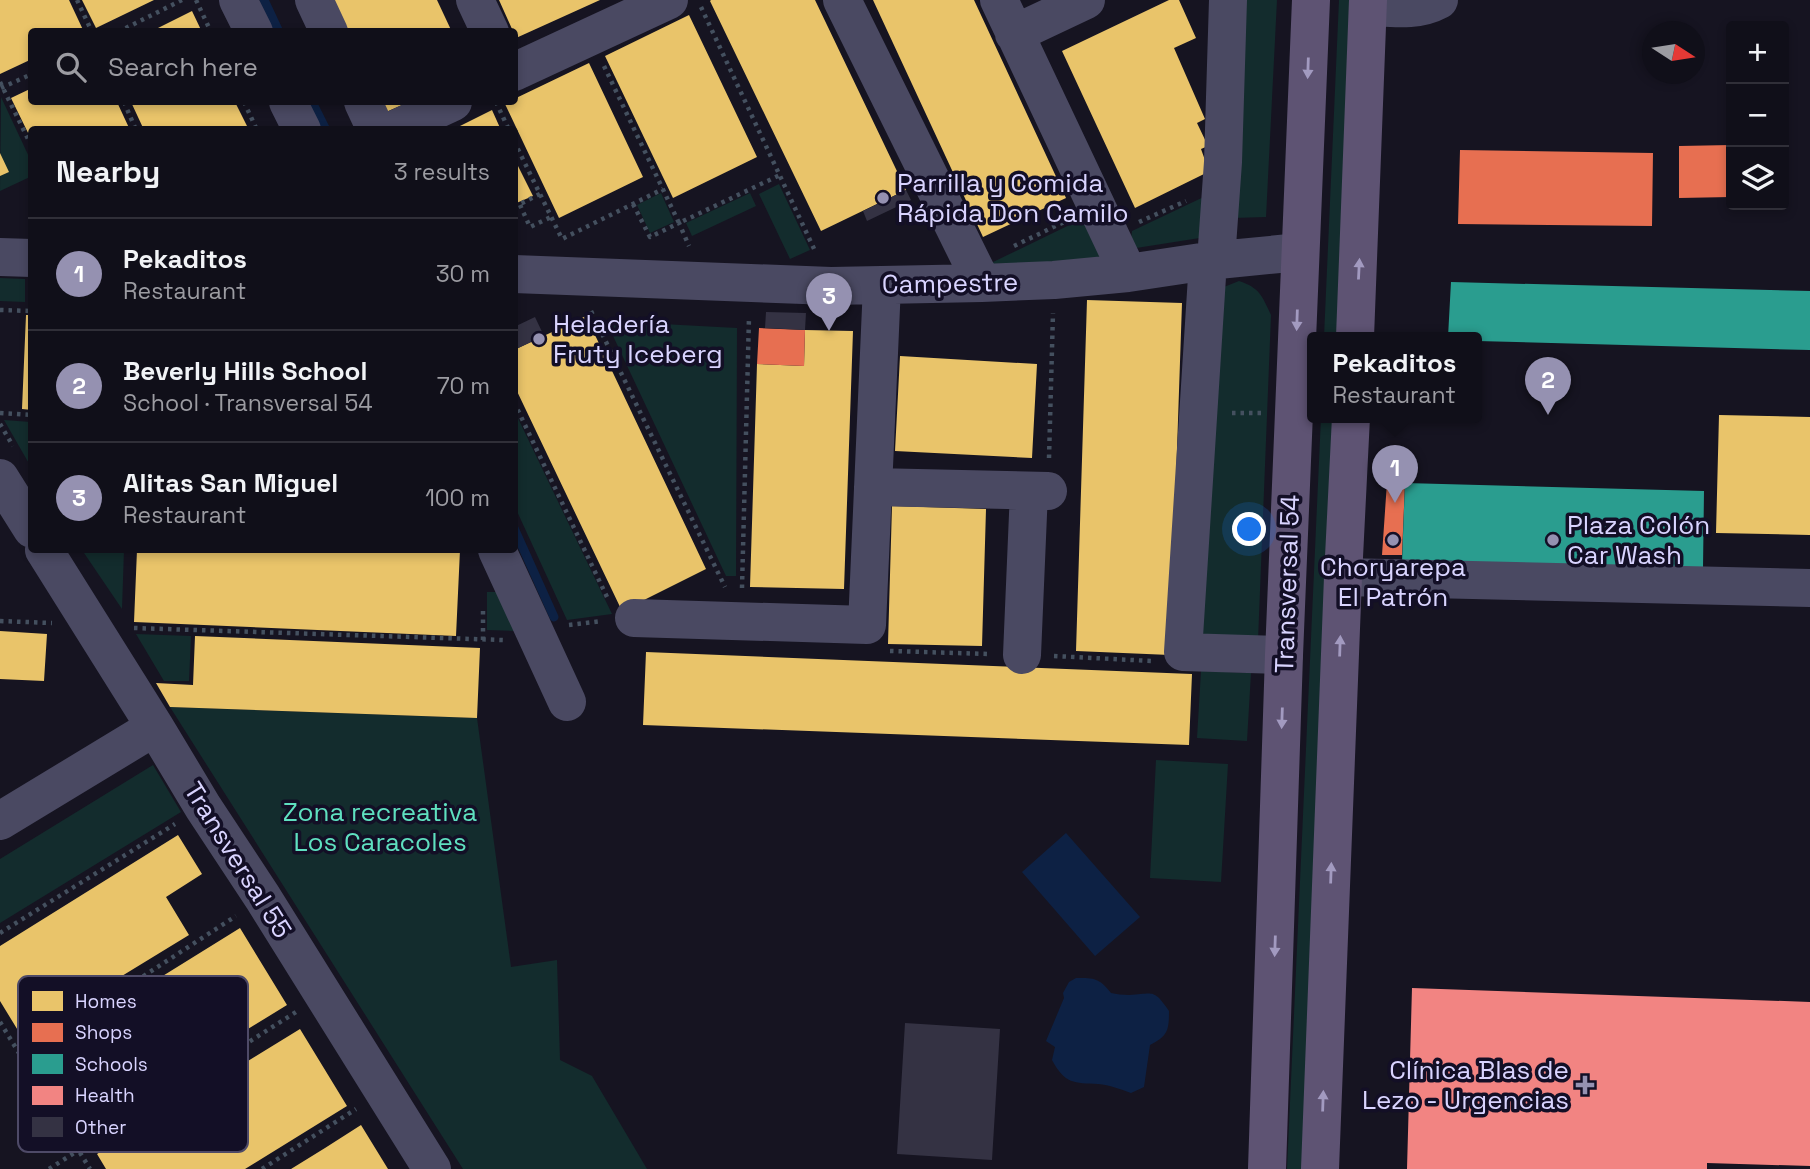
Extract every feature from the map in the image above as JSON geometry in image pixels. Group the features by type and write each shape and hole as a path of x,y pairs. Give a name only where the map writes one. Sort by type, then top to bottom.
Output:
{"main road":[{"name":"Transversal 54","path":"1267,1169 1284,655 1311,0"},
{"path":"1355,332 1368,4"},
{"name":"Transversal 54","path":"1320,1169 1351,423"}],"street":[{"path":"239,0 252,28"},
{"path":"314,0 327,28"},
{"path":"475,0 488,28"},
{"path":"518,70 669,0"},
{"path":"842,0 978,275"},
{"path":"1086,0 1007,17 1128,273"},
{"path":"1228,0 1221,184 1212,261 1183,652 1284,655"},
{"path":"1368,4 1411,9 1439,0"},
{"path":"290,105 300,126"},
{"path":"364,105 374,126"},
{"path":"402,126 447,105"},
{"name":"Campestre","path":"518,274 831,286 883,285 978,275 1054,280 1300,251"},
{"path":"0,257 28,258"},
{"path":"623,613 741,621 866,625 883,285"},
{"path":"0,478 28,523"},
{"path":"873,487 1038,491 1022,655"},
{"name":"Transversal 55","path":"46,553 432,1169"},
{"path":"498,553 567,702"},
{"path":"1343,577 1810,588"},
{"path":"0,821 155,727"}],"path":[{"path":"77,0 90,28"},
{"path":"126,28 182,0"},
{"path":"196,0 209,28"},
{"path":"698,0 831,286"},
{"path":"591,37 679,223"},
{"path":"28,76 1,86 28,139"},
{"path":"125,105 134,126"},
{"path":"245,105 255,126"},
{"path":"496,105 507,126"},
{"path":"518,149 562,239 663,189"},
{"path":"633,204 650,237 780,175"},
{"path":"978,275 1102,221 1221,184"},
{"path":"518,205 540,194"},
{"path":"518,208 530,227 551,217"},
{"path":"574,276 741,621"},
{"path":"1038,491 1054,280"},
{"path":"741,621 749,284"},
{"path":"0,310 28,311"},
{"path":"518,410 623,613"},
{"path":"0,414 28,415"},
{"path":"123,628 483,640"},
{"path":"0,933 203,807"},
{"path":"143,976 263,898"},
{"path":"248,1043 324,995"},
{"path":"0,1022 18,1049"},
{"path":"262,1169 384,1091"},
{"path":"49,1169 75,1152"},
{"path":"79,1152 90,1169"}],"green space":[{"path":"1237,0 1277,0 1266,217 1232,218"},
{"path":"1339,0 1352,0 1337,332 1324,332"},
{"path":"1,97 28,155 28,178 0,191"},
{"path":"779,184 810,250 790,259 759,194"},
{"path":"661,193 674,222 650,233 637,205"},
{"path":"750,193 756,206 692,236 686,223"},
{"path":"1210,194 1206,237 1130,249 1132,231"},
{"path":"1092,214 1112,260 989,264"},
{"path":"0,278 25,279 25,302 0,301"},
{"path":"1239,281 1260,294 1271,315 1258,641 1195,641 1219,289"},
{"path":"606,321 737,328 736,576 726,576"},
{"path":"518,418 612,614 567,620 518,514"},
{"path":"4,420 28,422 28,462"},
{"path":"1321,423 1334,423 1302,1169 1287,1169"},
{"path":"84,553 124,553 122,609"},
{"path":"487,592 497,592 515,631 487,630"},
{"path":"136,634 191,636 189,681 164,681"},
{"path":"1201,671 1251,673 1247,741 1197,738"},
{"name":"Zona recreativa Los Caracoles","path":"170,707 477,718 511,967 557,960 560,1060 592,1076 647,1169 463,1169"},
{"path":"1156,760 1228,764 1221,882 1150,878"},
{"path":"153,765 181,812 0,923 0,859"}],"water":[{"path":"1066,833 1140,917 1095,956 1022,872"},
{"path":"1076,978 1096,980 1111,993 1152,994 1160,999 1169,1011 1166,1032 1161,1039 1150,1045 1144,1087 1131,1093 1107,1085 1071,1081 1061,1074 1052,1060 1055,1047 1046,1041 1064,998 1063,993 1069,982"}],"building: Homes":[{"path":"0,0 69,0 82,28 28,28 28,61 0,74"},
{"path":"82,0 154,0 96,28"},
{"path":"333,0 437,0 450,28 346,28"},
{"path":"499,0 600,0 518,37 518,28 512,28"},
{"path":"711,0 815,0 906,190 821,231"},
{"path":"873,0 974,0 1066,198 983,237"},
{"path":"1169,0 1179,0 1196,38 1174,48 1205,119 1197,123 1208,146 1201,149 1206,163 1204,174 1135,208 1062,51"},
{"path":"192,11 200,28 158,28"},
{"path":"689,15 757,157 673,198 605,56"},
{"path":"589,63 643,177 559,218 518,131 518,126 515,126 505,105 518,105 518,97"},
{"path":"28,90 28,105 118,105 128,126 28,126 28,133 11,98"},
{"path":"132,105 236,105 247,126 142,126"},
{"path":"382,105 402,105 386,112"},
{"path":"492,110 499,126 460,126"},
{"path":"0,153 9,172 0,176"},
{"path":"518,166 533,196 518,202"},
{"path":"1087,300 1182,303 1170,655 1076,651"},
{"path":"26,315 28,315 28,410 22,409"},
{"path":"586,316 706,569 622,611 518,393 518,348"},
{"path":"805,330 853,331 844,589 750,587 757,364 804,366"},
{"path":"900,356 1037,364 1032,458 895,451"},
{"path":"1719,415 1810,417 1810,535 1716,533"},
{"path":"892,506 986,509 982,646 888,644"},
{"path":"137,553 460,553 456,636 134,622"},
{"path":"0,631 47,634 44,681 0,679"},
{"path":"195,636 480,648 477,718 170,707 156,683 193,685"},
{"path":"646,652 1192,674 1189,745 643,725"},
{"path":"178,835 202,874 166,897 189,935 122,976 18,976 18,1030 0,1001 0,946"},
{"path":"240,928 287,1005 248,1029 248,976 163,976"},
{"path":"300,1029 347,1106 245,1169 106,1169 97,1154 100,1152 248,1152 248,1061"},
{"path":"361,1125 388,1169 291,1169 325,1148"}],"building: Shops":[{"path":"1726,145 1726,197 1679,198 1679,146"},
{"path":"1460,150 1653,153 1652,226 1458,224"},
{"path":"759,328 805,330 804,366 757,364"},
{"path":"1387,482 1405,483 1402,555 1382,555"}],"building: Schools":[{"path":"1451,282 1810,291 1810,350 1482,341 1482,332 1448,332"},
{"name":"Plaza Colón Car Wash","path":"1405,483 1704,491 1703,568 1402,562"}],"building: Health":[{"name":"Clínica Blas de Lezo - Urgencias","path":"1412,988 1810,1002 1810,1166 1707,1163 1707,1169 1407,1169"}],"building: Other":[{"path":"906,190 911,200 867,221 863,211"},
{"path":"766,312 806,313 805,330 765,328"},
{"path":"535,317 544,336 518,348 518,325"},
{"path":"905,1023 1000,1029 992,1160 897,1154"}],"waterway":[{"path":"264,0 277,28"},
{"path":"314,105 324,126"},
{"path":"518,537 554,617"}],"place":[{"name":"Parrilla y Comida Rápida Don Camilo","path":"883,198"},
{"name":"Alitas San Miguel","path":"829,331"},
{"name":"Heladería Fruty Iceberg","path":"539,339"},
{"name":"Beverly Hills School","path":"1548,415"},
{"name":"Pekaditos","path":"1395,503"},
{"name":"Choryarepa El Patrón","path":"1393,540"},
{"name":"Plaza Colón Car Wash","path":"1553,540"},
{"name":"Clínica Blas de Lezo - Urgencias","path":"1585,1085"}]}
